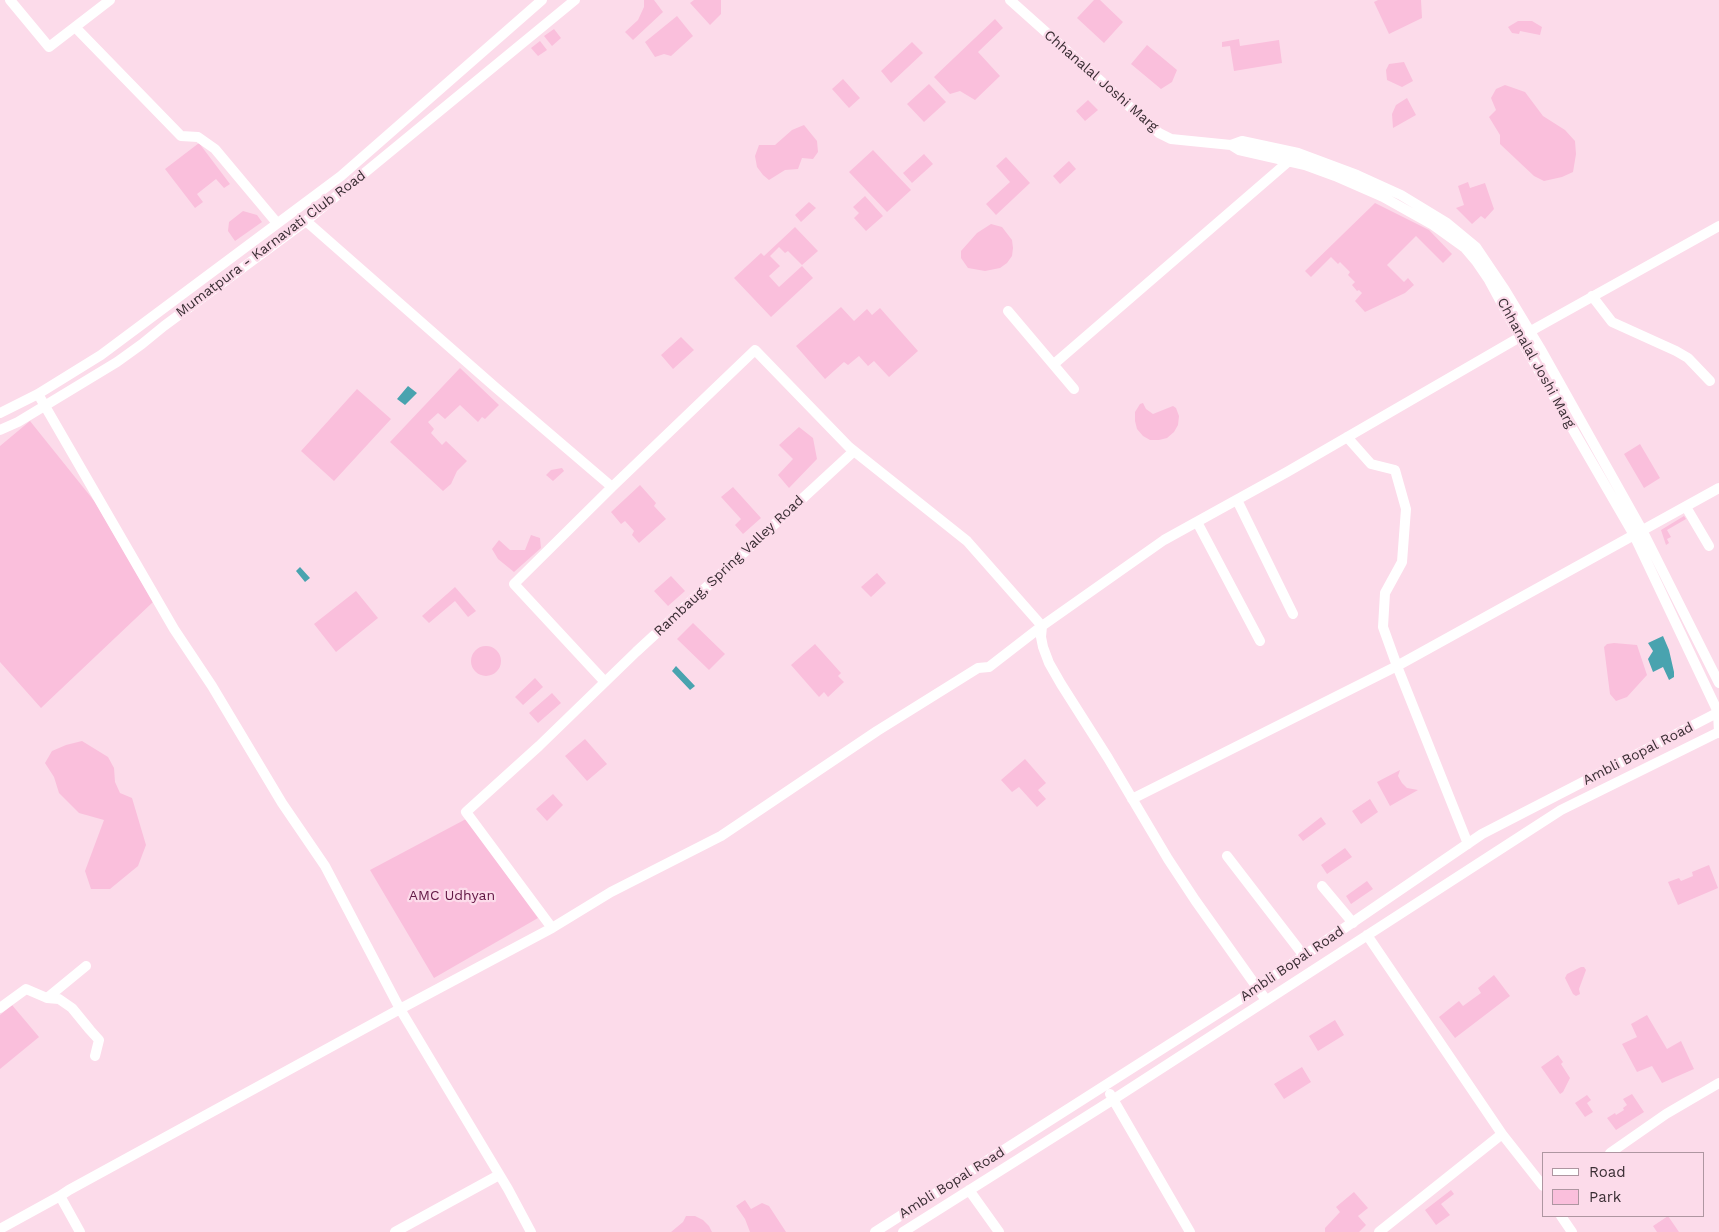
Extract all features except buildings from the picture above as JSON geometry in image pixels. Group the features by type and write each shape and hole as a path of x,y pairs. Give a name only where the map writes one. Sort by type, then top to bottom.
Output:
{"street":[{"path":"10,0 49,47 110,0"},
{"name":"Mumatpura - Karnavati Club Road","path":"0,413 38,394 101,354 341,176 542,0"},
{"name":"Mumatpura - Karnavati Club Road","path":"0,430 18,422 117,362 306,221 575,0"},
{"name":"Chhanalal Joshi Marg","path":"1010,0 1153,129 1171,139 1231,145 1242,141 1298,153 1357,175 1401,195 1447,223 1498,278 1530,332 1719,683"},
{"path":"75,27 181,136 198,137 215,149 277,223"},
{"name":"Chhanalal Joshi Marg","path":"1231,145 1239,150 1289,161 1335,176 1383,197 1468,246 1520,337 1638,533 1718,712"},
{"path":"1054,364 1289,161"},
{"path":"306,221 612,487"},
{"path":"0,1229 400,1009 552,928 611,892 721,836 885,726 978,668 989,668 1042,626 1164,540 1348,437 1592,296 1719,226"},
{"path":"1592,296 1612,322 1688,358 1710,381"},
{"path":"1008,311 1074,389"},
{"path":"605,682 514,584 755,350 854,451 967,541 1042,626 1041,637 1049,663 1179,875 1266,1000"},
{"path":"38,394 174,629 212,686 282,803 325,866 400,1009 531,1232"},
{"path":"1348,437 1372,464 1395,470 1406,509 1402,562 1385,593 1383,627 1468,844"},
{"name":"Rambaug, Spring Valley Road","path":"552,928 466,812 854,451"},
{"path":"1132,799 1397,666 1719,488"},
{"path":"1237,500 1293,614"},
{"path":"1686,507 1709,546"},
{"path":"1197,522 1260,640"},
{"path":"1718,712 1719,732"},
{"name":"Ambli Bopal Road","path":"875,1232 1257,988 1482,834 1718,712"},
{"name":"Ambli Bopal Road","path":"903,1232 1114,1099 1561,810 1719,732"},
{"path":"1227,856 1304,956"},
{"path":"1322,886 1353,923"},
{"path":"1367,935 1502,1134 1542,1185"},
{"path":"47,998 86,966"},
{"path":"0,1008 26,989 47,998 59,999 72,1008 99,1040 95,1056"},
{"path":"1611,1152 1666,1114 1719,1083"},
{"path":"1105,1086 1190,1232"},
{"path":"1379,1232 1502,1134"},
{"path":"395,1232 499,1175"},
{"path":"969,1190 998,1232"},
{"path":"60,1196 80,1232"},
{"path":"1563,1217 1572,1232"}],"green space":[{"path":"644,0 654,0 663,12 633,40 625,32 638,20 644,7"},
{"path":"694,0 721,0 721,14 710,25 690,3"},
{"path":"1094,0 1100,0 1123,22 1104,43 1077,18"},
{"path":"1378,0 1421,0 1422,18 1389,34 1374,2"},
{"path":"677,16 693,36 671,56 664,54 655,57 645,42"},
{"path":"995,19 1003,28 978,52 1000,76 975,100 960,91 950,94 934,77"},
{"path":"1518,21 1532,21 1542,27 1540,35 1520,31 1519,34 1512,33 1508,27"},
{"path":"554,29 561,38 552,46 544,36"},
{"path":"1239,39 1240,46 1279,40 1282,63 1234,71 1230,46 1222,47 1222,42"},
{"path":"540,41 547,50 538,56 531,48"},
{"path":"912,42 923,53 891,83 881,71"},
{"path":"1147,45 1177,70 1172,82 1161,89 1131,64"},
{"path":"1404,62 1413,81 1402,87 1387,80 1386,70 1389,64"},
{"path":"843,79 860,98 849,108 832,89"},
{"path":"929,84 946,102 924,122 907,104"},
{"path":"1505,85 1525,92 1543,116 1565,130 1575,141 1576,154 1573,172 1562,177 1544,181 1534,176 1500,144 1500,135 1489,117 1496,110 1491,98 1496,89"},
{"path":"1407,98 1416,115 1393,128 1392,114 1396,105"},
{"path":"1088,100 1098,110 1085,121 1076,111"},
{"path":"804,125 817,141 818,152 813,159 802,158 798,169 785,170 769,180 757,167 755,156 759,145 775,145 792,130"},
{"path":"199,143 230,184 224,188 216,179 197,194 203,202 195,208 165,169"},
{"path":"873,150 911,190 887,212 849,172"},
{"path":"924,154 933,164 912,183 903,173"},
{"path":"1006,157 1030,183 996,215 986,204 1010,182 996,166"},
{"path":"1069,161 1076,169 1060,184 1053,176"},
{"path":"1468,182 1470,188 1485,183 1494,209 1485,219 1481,216 1472,224 1456,208 1464,205 1458,186"},
{"path":"865,196 883,216 866,231 854,218 859,213 853,207"},
{"path":"809,202 816,208 801,222 795,215"},
{"path":"1375,203 1429,230 1452,254 1443,263 1416,236 1387,265 1404,282 1408,278 1414,285 1405,293 1365,312 1355,301 1362,293 1359,290 1357,291 1352,285 1355,282 1348,275 1350,272 1340,262 1338,264 1331,257 1311,277 1305,271"},
{"path":"243,211 257,215 262,222 235,241 228,231 229,222"},
{"path":"991,224 1002,227 1012,240 1012,256 1000,268 985,271 968,268 961,258 961,251 977,233"},
{"path":"795,227 818,251 802,265 788,251 785,253 779,247 770,256 780,266 769,276 779,287 802,266 813,278 771,317 734,278 761,253 764,256"},
{"path":"841,307 854,321 867,309 872,315 880,308 918,351 889,377 874,361 868,366 859,356 848,365 844,362 825,379 796,346"},
{"path":"681,337 694,350 673,369 661,355"},
{"path":"460,368 499,405 485,419 482,417 478,422 460,405 445,419 438,413 428,422 434,429 431,433 442,445 446,441 467,461 457,471 451,484 443,491 390,442"},
{"path":"357,389 391,419 334,481 301,451"},
{"path":"1143,403 1146,409 1153,414 1173,406 1176,408 1179,416 1178,425 1174,432 1167,438 1159,440 1150,440 1143,436 1137,429 1135,412 1140,404"},
{"path":"30,421 95,502 153,602 41,708 0,662 0,446"},
{"path":"799,427 813,438 817,459 789,488 778,475 793,459 779,445"},
{"path":"1640,444 1660,478 1644,488 1624,454"},
{"path":"562,468 564,471 553,481 546,475 551,470"},
{"path":"640,485 656,503 654,506 666,519 639,543 632,535 634,531 625,521 621,524 611,512"},
{"path":"733,487 761,518 743,534 735,525 741,519 721,497"},
{"path":"1684,516 1686,519 1667,530 1671,537 1667,539 1669,543 1666,545 1661,530"},
{"path":"531,535 540,538 541,548 514,572 498,559 492,549 499,540 510,550 525,550"},
{"path":"877,573 886,583 871,597 861,587"},
{"path":"671,576 685,591 668,606 654,591"},
{"path":"455,587 476,611 468,617 455,601 429,623 422,616"},
{"path":"356,591 378,618 336,652 314,624"},
{"path":"693,623 725,654 709,670 677,639"},
{"path":"815,644 841,673 838,676 844,682 828,697 824,692 819,697 791,665"},
{"path":"1607,644 1637,645 1647,675 1627,697 1616,701 1610,694 1604,647"},
{"path":"486,646 497,650 501,661 497,672 486,676 475,672 471,661 475,650"},
{"path":"535,678 543,687 523,705 515,697"},
{"path":"552,693 561,703 538,723 529,713"},
{"path":"585,739 607,764 587,781 565,756"},
{"path":"82,741 108,757 114,768 115,782 120,793 132,798 146,845 138,866 110,889 91,889 85,871 104,820 79,813 59,793 54,777 45,763 52,751"},
{"path":"1025,759 1046,783 1038,790 1046,799 1037,807 1019,787 1012,792 1001,780"},
{"path":"1400,770 1398,776 1402,783 1407,788 1418,790 1390,806 1377,782"},
{"path":"553,794 563,805 547,821 536,809"},
{"path":"1370,799 1378,812 1361,824 1352,811"},
{"path":"1321,817 1326,824 1303,841 1298,835"},
{"name":"AMC Udhyan","path":"466,819 538,918 434,978 370,870"},
{"path":"1345,848 1352,857 1327,874 1321,865"},
{"path":"1709,865 1718,888 1678,905 1668,882 1679,878 1681,881 1693,876 1692,872"},
{"path":"1367,881 1373,889 1351,904 1346,896"},
{"path":"1584,967 1586,970 1579,989 1580,994 1576,996 1573,994 1565,978 1567,974"},
{"path":"1494,975 1510,996 1455,1038 1439,1017 1459,1001 1463,1006 1481,993 1478,988"},
{"path":"12,1005 39,1037 0,1069 0,1015"},
{"path":"1647,1015 1667,1049 1681,1041 1694,1069 1662,1083 1652,1066 1637,1072 1622,1044 1637,1037 1631,1024"},
{"path":"1335,1020 1344,1035 1318,1051 1309,1036"},
{"path":"1558,1055 1563,1062 1561,1064 1570,1078 1560,1094 1541,1067"},
{"path":"1302,1067 1311,1082 1284,1099 1274,1084"},
{"path":"1632,1094 1644,1112 1616,1130 1607,1118 1624,1110 1623,1108 1627,1105 1623,1099"},
{"path":"1587,1095 1591,1100 1587,1103 1593,1112 1585,1117 1575,1103"},
{"path":"1451,1190 1454,1194 1441,1204 1450,1215 1436,1225 1425,1210"},
{"path":"1354,1192 1368,1208 1358,1216 1366,1225 1359,1232 1325,1232 1325,1228 1340,1212 1336,1207"},
{"path":"745,1200 751,1209 762,1203 769,1206 786,1232 750,1232 745,1219 736,1206"},
{"path":"686,1216 695,1216 703,1220 712,1232 671,1232 683,1222"},
{"path":"1669,1217 1679,1232 1657,1232 1653,1226"}],"water":[{"path":"408,386 417,393 405,405 397,399"},
{"path":"300,567 310,578 305,582 296,571"},
{"path":"1663,636 1669,650 1674,672 1674,677 1669,680 1663,667 1653,672 1648,659 1653,651 1648,643"},
{"path":"676,666 695,686 690,690 672,671"}]}
